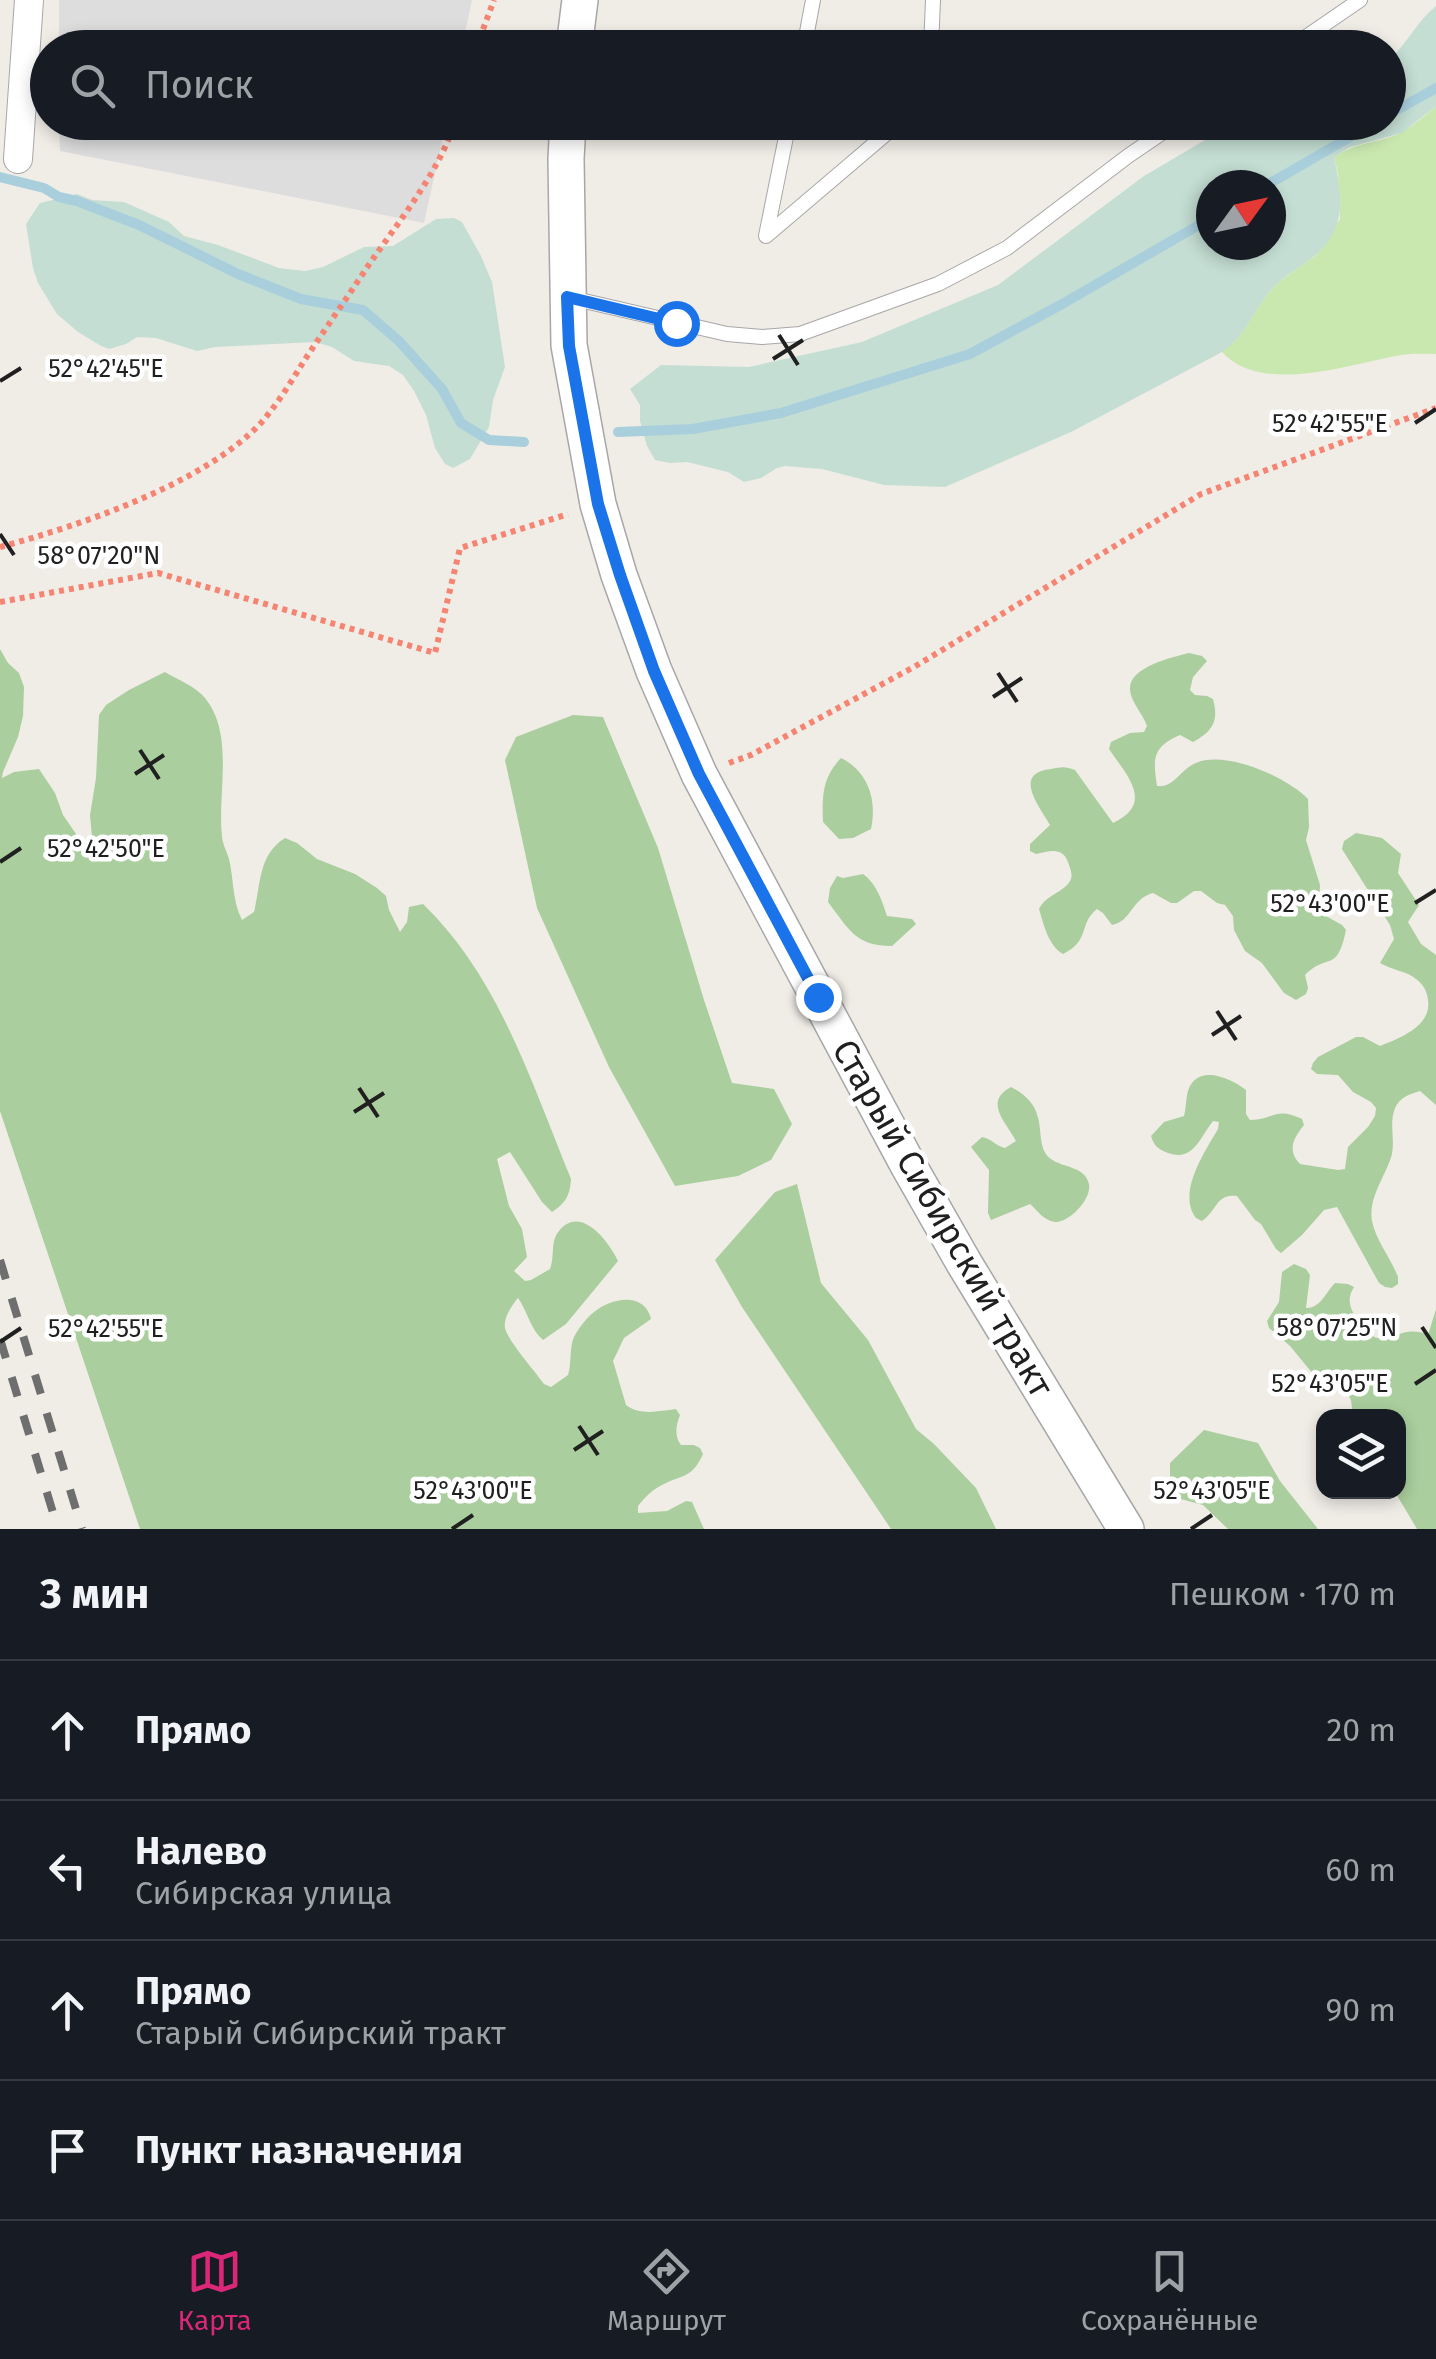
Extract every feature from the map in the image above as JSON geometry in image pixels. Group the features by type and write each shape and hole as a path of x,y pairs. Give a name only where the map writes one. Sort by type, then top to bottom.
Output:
{"street":[{"path":"18,159 29,0"},
{"path":"576,30 580,0"},
{"name":"Старый Сибирский тракт","path":"567,140 569,346 598,504 654,671 699,774 964,1264 1126,1529"}],"lane":[{"path":"808,30 814,0"},
{"path":"932,30 933,0"},
{"path":"1316,30 1360,0"},
{"path":"785,140 766,236 879,140"},
{"path":"567,297 727,334 762,338 800,334 938,284 1007,248 1152,140"}],"path":[{"path":"483,30 494,0"},
{"path":"0,547 70,526 177,481 228,452 262,422 449,140"},
{"path":"699,774 751,755 914,666 1201,494 1436,408"},
{"path":"0,602 158,573 435,653 460,548 598,504"}],"shaded area":[{"path":"59,0 472,0 466,30 59,30"},
{"path":"60,140 442,140 424,223 60,151"}],"green space":[{"path":"1436,6 1436,106 1406,130 1406,41"},
{"path":"1436,106 1436,354 1401,355 1330,370 1281,375 1239,365 1222,352 1236,340 1277,283 1315,256 1340,219 1334,157 1379,140 1406,140 1406,129"},
{"path":"1205,140 1376,140 1350,147 1334,157 1340,211 1332,235 1313,257 1275,286 1237,339 1222,352 1073,431 945,487 884,485 822,469 785,466 744,482 728,472 687,462 655,460 647,446 640,405 630,389 661,365 749,367 862,342 998,285 1144,176"},
{"path":"77,194 92,200 124,202 169,222 184,236 279,268 305,271 323,267 364,247 393,246 436,219 454,218 462,222 492,282 505,367 493,400 489,427 470,459 453,468 445,464 435,448 426,415 403,375 389,366 354,361 332,347 315,342 197,351 156,338 137,337 109,349 78,332 57,314 38,283 26,224 40,203"},
{"path":"0,649 19,673 24,687 18,737 2,778 39,769 55,793 63,815 94,860 90,815 99,715 106,705 129,690 165,672 205,698 220,729 222,837 242,920 254,912 265,862 285,838 317,859 355,874 377,888 386,896 400,932 407,922 409,907 423,904 450,933 473,964 511,1033 571,1179 566,1198 552,1212 510,1152 497,1159 509,1206 522,1229 527,1257 514,1271 525,1281 550,1269 556,1235 567,1224 576,1222 601,1236 618,1261 566,1324 543,1340 518,1298 505,1320 507,1334 544,1384 551,1387 568,1375 574,1337 591,1314 618,1301 642,1304 651,1319 624,1338 613,1361 626,1405 643,1412 676,1409 680,1415 676,1430 679,1442 700,1448 703,1454 691,1471 649,1494 638,1506 638,1513 667,1511 692,1502 704,1529 140,1529 0,1111"},
{"path":"1189,653 1207,661 1193,677 1190,690 1213,699 1215,719 1210,729 1193,742 1180,735 1159,749 1155,761 1157,786 1168,784 1196,763 1223,760 1271,775 1308,799 1306,840 1320,885 1319,904 1326,916 1346,930 1335,958 1305,975 1306,994 1296,1000 1284,993 1262,963 1245,951 1225,905 1201,891 1194,891 1177,903 1153,893 1112,925 1097,909 1081,938 1063,954 1050,940 1043,922 1039,909 1067,885 1072,875 1061,853 1030,851 1030,844 1050,825 1035,800 1033,777 1058,768 1075,770 1113,823 1126,815 1133,807 1134,789 1109,749 1111,742 1130,733 1144,732 1147,726 1132,698 1132,681 1153,664"},
{"path":"573,715 603,717 658,848 732,1083 774,1089 792,1124 771,1160 738,1176 675,1186 609,1067 537,908 505,760 516,737"},
{"path":"841,758 858,771 869,788 873,818 871,829 853,838 839,839 823,822 823,804 827,780"},
{"path":"1356,833 1382,838 1401,854 1398,873 1419,905 1408,922 1421,944 1436,955 1436,1105 1420,1091 1397,1104 1392,1119 1392,1154 1371,1212 1374,1228 1398,1277 1398,1284 1392,1288 1379,1283 1337,1207 1324,1210 1281,1253 1237,1196 1225,1197 1202,1221 1196,1218 1189,1197 1191,1185 1219,1122 1213,1121 1184,1154 1162,1150 1151,1136 1164,1122 1184,1116 1192,1083 1204,1076 1219,1076 1246,1090 1246,1114 1250,1120 1280,1114 1302,1119 1304,1125 1293,1149 1300,1164 1345,1169 1348,1147 1368,1127 1376,1108 1353,1092 1338,1075 1317,1074 1311,1069 1313,1063 1356,1037 1380,1046 1396,1039 1420,1024 1428,1009 1423,985 1380,963 1394,939 1390,925 1342,849 1344,841"},
{"path":"863,874 875,888 887,916 912,919 916,924 892,946 861,939 828,902 837,876"},
{"path":"1011,1087 1033,1105 1045,1152 1087,1178 1089,1190 1083,1203 1061,1221 1047,1219 1030,1204 991,1220 988,1213 989,1170 971,1147 982,1137 1005,1148 1016,1141 998,1106 1003,1093"},
{"path":"797,1184 821,1283 868,1340 916,1429 976,1488 996,1529 891,1529 742,1307 715,1260 775,1192"},
{"path":"1294,1264 1310,1275 1306,1308 1319,1303 1335,1283 1354,1287 1350,1306 1374,1337 1407,1332 1428,1335 1436,1309 1436,1529 1417,1529 1399,1499 1406,1499 1406,1409 1352,1409 1344,1387 1318,1380 1269,1328 1267,1321 1279,1302 1282,1272"},
{"path":"1204,1430 1258,1443 1280,1481 1318,1529 1228,1529 1203,1505 1170,1496 1170,1463"}],"waterway":[{"path":"1406,105 1436,88"},
{"path":"1286,174 1345,140"},
{"path":"0,177 44,188 139,225 238,274 301,299 363,310 399,341 442,389 461,423 489,440 524,442"},
{"path":"618,432 693,429 781,413 970,354 1196,227"}],"railway":[{"path":"0,1260 82,1529"},
{"path":"0,1339 58,1529"}],"route":[{"path":"676,323 567,297 569,346 598,504 654,671 699,774 818,997"}]}
